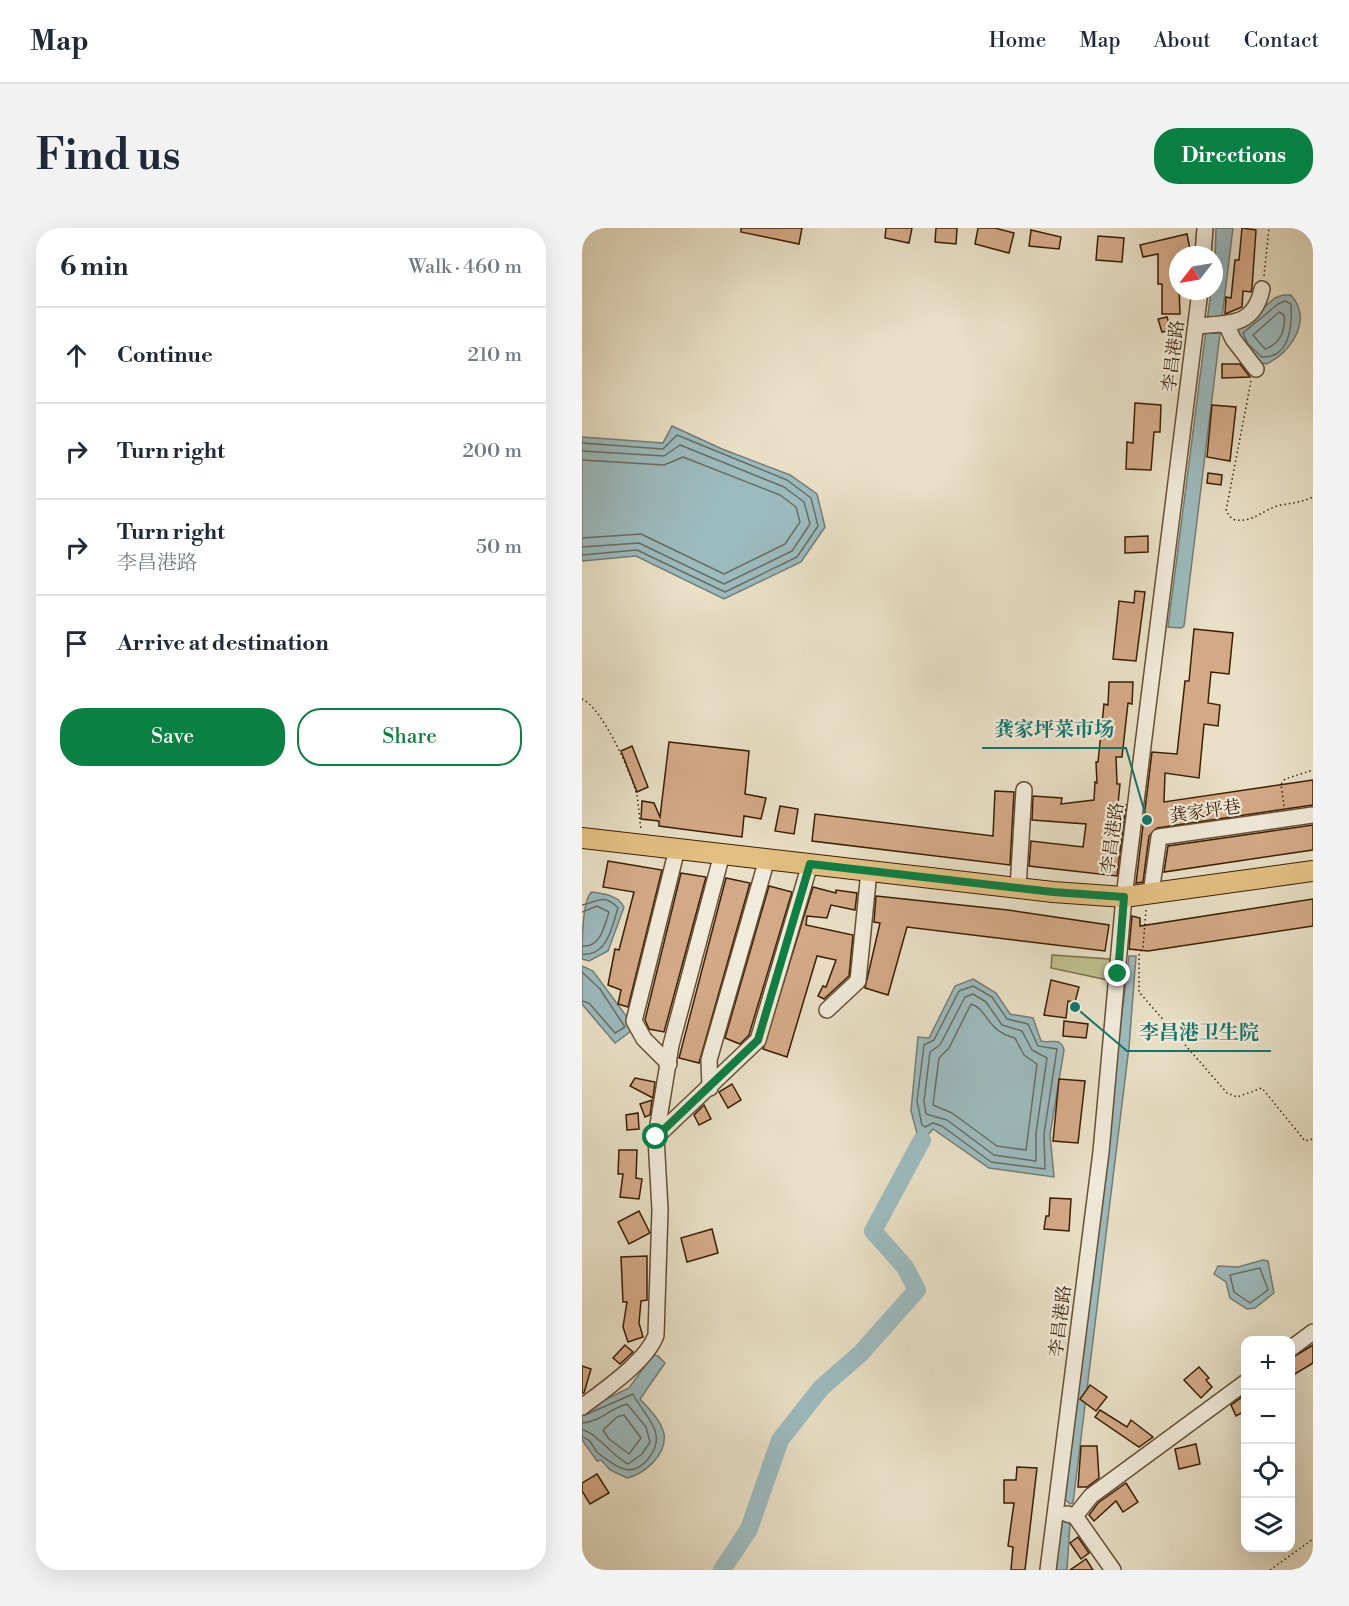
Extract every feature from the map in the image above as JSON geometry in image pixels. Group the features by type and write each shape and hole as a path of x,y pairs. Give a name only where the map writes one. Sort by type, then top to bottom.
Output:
{"main road":[{"path":"582,838 1018,888 1124,897 1313,871"}],"street":[{"path":"1204,246 1205,228"},
{"path":"1200,325 1225,325 1239,321 1253,313 1262,289"},
{"name":"李昌港路","path":"1048,1570 1101,1152 1124,897 1200,325 1200,300"},
{"path":"1225,325 1256,369"},
{"path":"1018,888 1024,790"},
{"name":"龚家坪巷","path":"1151,893 1159,837 1313,815"},
{"path":"669,1064 644,1038 634,1021 677,849"},
{"path":"582,1407 613,1383 653,1345 656,1335 660,1210 656,1137 671,1045 722,854"},
{"path":"710,1088 709,1060 767,859"},
{"path":"656,1137 758,1040 810,864"},
{"path":"827,1010 858,981 869,871"},
{"path":"1295,1345 1313,1332"},
{"path":"1075,1516 1100,1489 1241,1385"},
{"path":"1055,1511 1075,1516 1113,1570"}],"path":[{"path":"1262,289 1269,228"},
{"path":"1256,369 1251,381 1226,511 1232,519 1246,521 1280,505 1294,505 1313,497"},
{"path":"582,699 590,702 610,733 636,794 643,845"},
{"path":"1286,819 1281,784 1285,779 1313,770"},
{"path":"1151,893 1143,919 1143,947 1139,955 1139,992 1227,1093 1237,1097 1262,1088 1305,1141 1313,1139"},
{"path":"1270,1570 1313,1539"}],"green space":[{"path":"1052,955 1110,959 1108,980 1051,968"}],"water":[{"path":"1216,228 1233,228 1184,626 1181,628 1168,627 1210,300 1223,300 1223,246 1215,246"},
{"path":"1291,295 1297,305 1300,315 1296,335 1284,352 1275,359 1266,364 1259,362 1236,331 1275,298"},
{"path":"672,426 722,449 790,475 817,494 825,527 801,562 724,599 636,556 582,561 582,437 663,443"},
{"path":"592,892 606,894 618,900 624,907 608,951 589,961 582,959 583,933 584,912"},
{"path":"1129,956 1136,956 1129,1047 1073,1503 1070,1504 1063,1497"},
{"path":"582,966 593,971 635,1028 615,1043 582,1004"},
{"path":"973,979 996,993 1010,1014 1033,1018 1041,1041 1058,1042 1064,1050 1050,1135 1054,1177 989,1168 933,1129 920,1144 911,1111 918,1037 929,1038 955,986"},
{"path":"1263,1260 1268,1261 1274,1293 1255,1308 1247,1309 1230,1298 1226,1282 1214,1274 1218,1266 1238,1267"},
{"path":"653,1355 658,1356 665,1363 640,1399 660,1424 664,1442 658,1456 647,1468 627,1478 610,1470 601,1460 597,1461 582,1440 582,1411 629,1388"},
{"path":"1060,1519 1070,1523 1067,1570 1056,1570"}],"building":[{"path":"741,228 802,228 799,244 741,232"},
{"path":"886,228 912,228 909,243 885,238"},
{"path":"936,228 957,228 956,244 935,242"},
{"path":"978,228 995,228 1014,233 1009,253 975,244"},
{"path":"1242,228 1256,230 1252,288 1251,292 1243,291 1242,307 1225,314 1226,297 1231,298 1235,260 1239,260"},
{"path":"1031,230 1061,237 1059,249 1029,246"},
{"path":"1187,234 1189,246 1169,246 1169,300 1180,300 1180,314 1162,314 1162,284 1158,284 1158,254 1143,257 1140,245"},
{"path":"1098,236 1124,238 1122,262 1096,260"},
{"path":"1167,317 1171,330 1162,332 1158,319"},
{"path":"1222,364 1240,364 1250,377 1222,378"},
{"path":"1135,403 1161,405 1160,432 1154,432 1151,470 1126,469 1127,442 1133,443"},
{"path":"1212,405 1236,407 1230,461 1207,457"},
{"path":"1208,473 1222,475 1221,485 1207,483"},
{"path":"1148,536 1148,552 1125,553 1125,537"},
{"path":"1135,591 1145,592 1136,661 1113,659 1119,601 1134,603"},
{"path":"1194,629 1233,633 1229,674 1211,672 1208,703 1220,705 1218,726 1204,724 1199,778 1165,773 1164,802 1313,780 1313,805 1157,828 1149,836 1143,882 1136,883 1152,752 1177,754 1185,681 1189,681"},
{"path":"1109,682 1133,682 1132,704 1128,703 1122,757 1116,757 1117,784 1120,784 1118,804 1126,805 1117,876 1029,866 1031,841 1083,847 1086,824 1032,820 1033,796 1062,798 1061,804 1094,800 1095,782 1097,783 1096,762 1098,762 1104,704 1108,705"},
{"path":"669,742 749,751 745,794 766,798 761,819 744,816 742,837 659,826 659,821 641,819 642,801 654,803 660,817"},
{"path":"632,746 648,787 637,792 621,751"},
{"path":"995,791 1014,792 1010,865 812,841 815,814 993,836"},
{"path":"780,806 798,809 794,834 775,831"},
{"path":"1313,825 1313,850 1164,872 1168,846"},
{"path":"608,861 662,870 628,1007 618,1004 621,990 608,985 615,949 619,950 634,892 603,887"},
{"path":"681,873 706,877 664,1032 649,1029 645,1020"},
{"path":"726,878 750,883 699,1063 679,1058"},
{"path":"769,886 792,892 749,1035 740,1044 725,1038"},
{"path":"813,887 836,893 836,890 857,893 855,910 831,905 827,918 807,916 806,925 853,935 849,976 824,999 818,996 823,986 826,987 836,960 817,956 787,1057 763,1049"},
{"path":"876,896 1008,910 1109,925 1105,951 907,927 888,995 865,988 880,923 874,922"},
{"path":"1313,899 1313,926 1148,951 1129,949 1132,916 1140,918 1140,926"},
{"path":"1051,980 1079,987 1075,1002 1068,1001 1066,1018 1044,1015"},
{"path":"1064,1021 1088,1024 1086,1038 1063,1036"},
{"path":"635,1078 655,1082 653,1098 630,1086"},
{"path":"1059,1079 1085,1081 1078,1143 1053,1141"},
{"path":"732,1084 741,1100 728,1108 719,1092"},
{"path":"652,1100 650,1115 645,1117 640,1104"},
{"path":"704,1105 711,1119 699,1125 694,1115"},
{"path":"638,1113 639,1129 627,1130 626,1115"},
{"path":"619,1150 637,1150 636,1178 642,1179 639,1199 620,1197 623,1174 618,1174"},
{"path":"1050,1198 1071,1199 1069,1231 1044,1229 1046,1216 1049,1216"},
{"path":"639,1211 650,1233 629,1244 618,1222"},
{"path":"712,1229 718,1253 687,1262 681,1238"},
{"path":"647,1256 647,1300 641,1301 639,1323 643,1337 628,1342 623,1327 627,1302 623,1302 621,1257"},
{"path":"625,1345 633,1352 620,1364 613,1358"},
{"path":"1313,1345 1313,1363 1295,1374 1295,1356"},
{"path":"582,1366 591,1369 584,1393 582,1393"},
{"path":"1199,1367 1209,1378 1206,1380 1212,1387 1201,1398 1184,1380"},
{"path":"1090,1385 1107,1397 1096,1411 1080,1399"},
{"path":"1241,1398 1241,1413 1236,1416 1231,1405"},
{"path":"1100,1410 1127,1427 1131,1420 1153,1437 1139,1447 1095,1417"},
{"path":"1196,1444 1200,1464 1179,1469 1175,1449"},
{"path":"1081,1446 1097,1446 1099,1478 1087,1487 1078,1487"},
{"path":"1017,1467 1037,1468 1025,1570 1011,1570 1013,1547 1008,1546 1014,1503 1004,1503 1004,1480 1016,1480"},
{"path":"597,1474 609,1493 590,1504 582,1491 582,1483"},
{"path":"1126,1483 1138,1502 1123,1512 1116,1501 1094,1521 1089,1515 1098,1503"},
{"path":"1078,1537 1089,1553 1081,1559 1070,1543"},
{"path":"1086,1559 1093,1570 1070,1570"}],"waterway":[{"path":"722,1570 749,1529 780,1440 821,1388 861,1353 917,1290 905,1267 873,1231 922,1140"}],"place":[{"name":"龚家坪菜市场","path":"1147,820"},
{"name":"李昌港卫生院","path":"1075,1007"}],"route":[{"path":"656,1137 758,1040 810,864 1053,892 1124,897 1118,974"}]}
